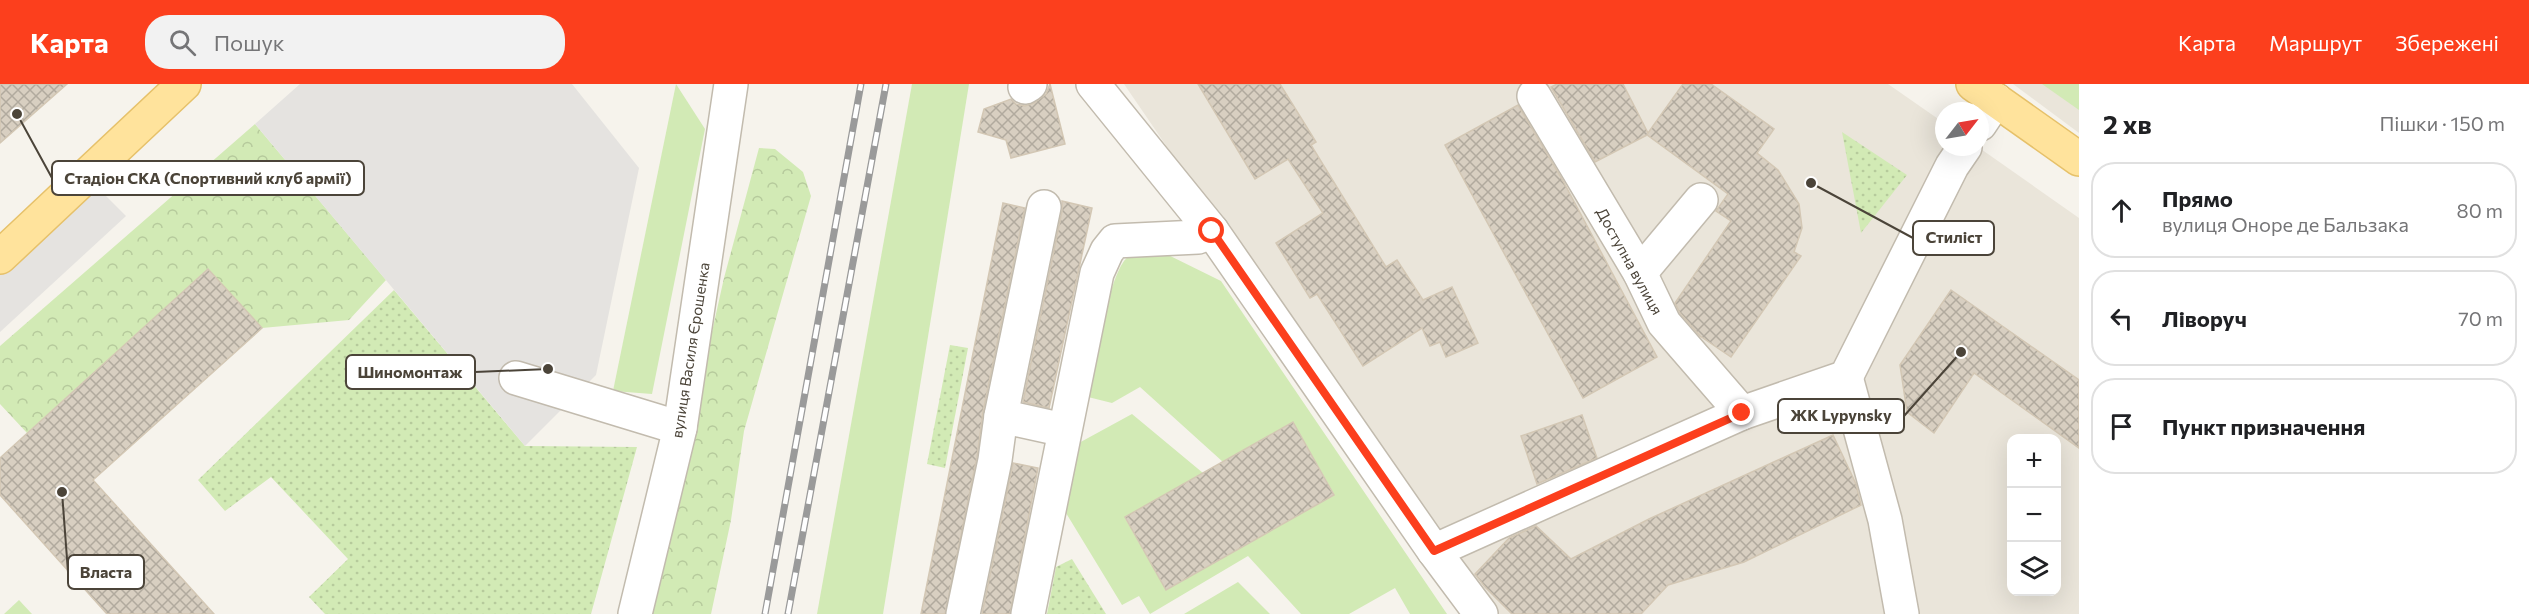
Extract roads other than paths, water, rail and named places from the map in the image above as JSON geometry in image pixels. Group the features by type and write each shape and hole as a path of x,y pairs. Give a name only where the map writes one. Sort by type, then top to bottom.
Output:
{"main road":[{"path":"0,257 184,84"},
{"path":"1989,106 2079,159"}],"street":[{"name":"вулиця Василя Єрошенка","path":"635,614 680,428 731,84"},
{"path":"1094,84 1212,231 1434,551 1481,614"},
{"name":"Доступна вулиця","path":"1533,96 1640,273 1664,322 1742,413"},
{"path":"1902,614 1885,520 1846,377 1959,156"},
{"path":"1640,273 1701,200"},
{"path":"963,614 1044,207"},
{"path":"1028,614 1097,273 1107,251 1116,241 1198,237 1212,231"},
{"path":"1434,551 1742,413 1846,377"},
{"path":"516,378 680,428"},
{"path":"1001,416 1064,430"}],"railway":[{"path":"765,614 861,84"},
{"path":"788,614 886,84"}],"place":[{"name":"Стадіон СКА (Спортивний клуб армії)","path":"17,114"},
{"name":"Стиліст","path":"1811,183"},
{"name":"ЖК Lypynsky","path":"1961,352"},
{"name":"Шиномонтаж","path":"548,369"},
{"name":"Власта","path":"62,492"}]}
